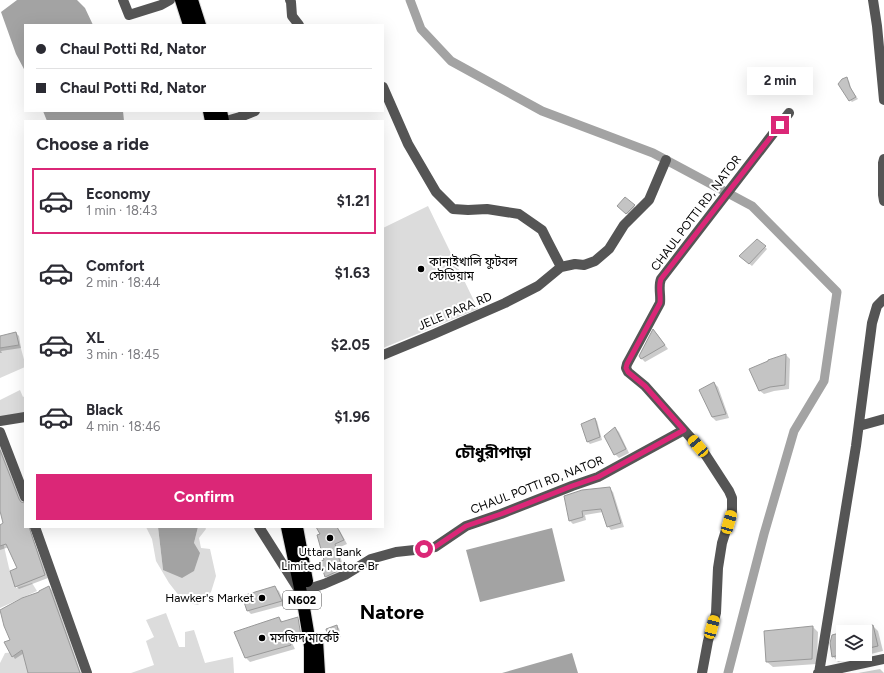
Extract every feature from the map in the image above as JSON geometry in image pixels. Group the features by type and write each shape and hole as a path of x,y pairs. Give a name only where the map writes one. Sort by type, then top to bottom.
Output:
{"highway":[{"path":"181,0 189,24"},
{"path":"192,0 200,24"},
{"name":"N602","path":"287,528 318,646 319,673"},
{"name":"N602","path":"297,528 306,597 310,647 310,673"}],"street":[{"path":"123,0 129,15 161,5 170,0"},
{"path":"290,0 292,2 292,16 299,24"},
{"path":"873,0 878,26 884,100"},
{"path":"384,89 408,144 436,192 453,209 486,209 519,214 542,230 561,267 575,264 584,265 594,261 609,249 624,225 649,200 666,160"},
{"path":"229,120 252,112"},
{"name":"CHAUL POTTI RD, NATOR","path":"702,673 708,641 716,613 718,568 722,543 732,511 732,498 705,454 645,386 628,372 626,368 660,303 661,297 659,283 661,279 790,113"},
{"path":"884,159 884,201"},
{"name":"JELE PARA RD","path":"384,355 505,303 538,286 561,267"},
{"path":"884,299 877,306 872,323 859,426 836,576 819,673 884,660"},
{"path":"0,421 24,418"},
{"path":"859,426 884,419"},
{"name":"CHAUL POTTI RD, NATOR","path":"306,597 324,584 371,559 396,552 435,547 466,526 598,477 684,430"},
{"path":"0,432 24,494"},
{"path":"35,528 87,673"},
{"path":"260,528 306,597"}],"shaded area":[{"path":"17,0 77,0 85,8 93,24 24,24 24,69 16,54 1,12"},
{"path":"43,112 123,112 124,120 47,120"},
{"name":"কানাইখালি ফুটবল স্টেডিয়াম","path":"428,206 478,309 384,348 384,228"},
{"path":"20,345 24,359 24,367 0,378 0,348"},
{"path":"20,390 24,396 24,417 0,421 0,400"},
{"path":"146,528 158,528 163,570 194,543 198,528 206,528 199,538 201,548 210,549 216,576 211,592 198,605 184,602 169,583 156,561 152,539"},
{"path":"158,528 198,528 194,543 200,553 194,571 182,578 163,570"},
{"path":"552,528 565,581 480,602 466,550"},
{"path":"0,529 9,568 16,588 32,583 37,591 0,608"},
{"path":"166,613 179,647 185,647 185,632 194,630 205,663 233,657 234,673 131,673 154,665 146,641 154,637 146,620"},
{"path":"24,651 36,673 0,673 0,663 5,653"},
{"path":"572,653 578,673 502,673"}],"building":[{"path":"847,77 850,87 856,97 849,101 838,84 842,79"},
{"path":"625,197 635,205 626,214 617,206"},
{"path":"757,239 766,246 749,264 739,256"},
{"path":"653,329 665,345 641,359 639,356"},
{"path":"16,332 19,345 0,348 0,336"},
{"path":"786,354 785,385 770,387 759,391 749,369 768,360"},
{"path":"714,382 726,414 712,417 699,390"},
{"path":"595,418 600,437 587,442 581,424"},
{"path":"615,427 626,449 614,455 604,436"},
{"path":"0,450 19,499 24,503 24,528 29,528 45,575 15,587 10,571 17,568 6,544 0,546 0,525 3,523 0,511"},
{"path":"610,487 621,523 607,527 601,509 582,511 583,517 569,521 564,496 582,490"},
{"path":"317,528 338,528 344,540 335,544 342,569 325,577 320,561 324,560 317,535 320,534"},
{"path":"49,586 80,673 28,673 22,650 12,657 4,642 10,640 4,626 0,610"},
{"name":"Hawker's Market","path":"275,586 282,601 247,611 242,596"},
{"name":"মসজিদ মার্কেট","path":"279,617 281,622 298,617 301,636 288,639 291,645 245,658 234,632"},
{"path":"337,625 339,635 328,638 326,629"},
{"path":"872,625 878,646 872,647"},
{"path":"813,626 812,659 766,662 764,631"},
{"path":"836,634 836,656 832,657 830,643 832,635"}],"waterway":[{"path":"410,0 421,29 451,61 542,111 653,153 752,206 837,292 824,381 794,431 764,534 728,673"}],"place":[{"name":"কানাইখালি ফুটবল স্টেডিয়াম","path":"421,269"},
{"name":"Uttara Bank Limited, Natore Br","path":"330,538"},
{"name":"Hawker's Market","path":"262,598"},
{"name":"মসজিদ মার্কেট","path":"262,638"}],"district":[{"name":"চৌধুরীপাড়া","path":"493,452"},
{"name":"Natore","path":"392,612"}],"route":[{"path":"424,549 435,547 466,526 598,477 684,430 645,386 628,372 626,368 627,364 660,303 661,297 659,283 661,279 780,125"}]}
